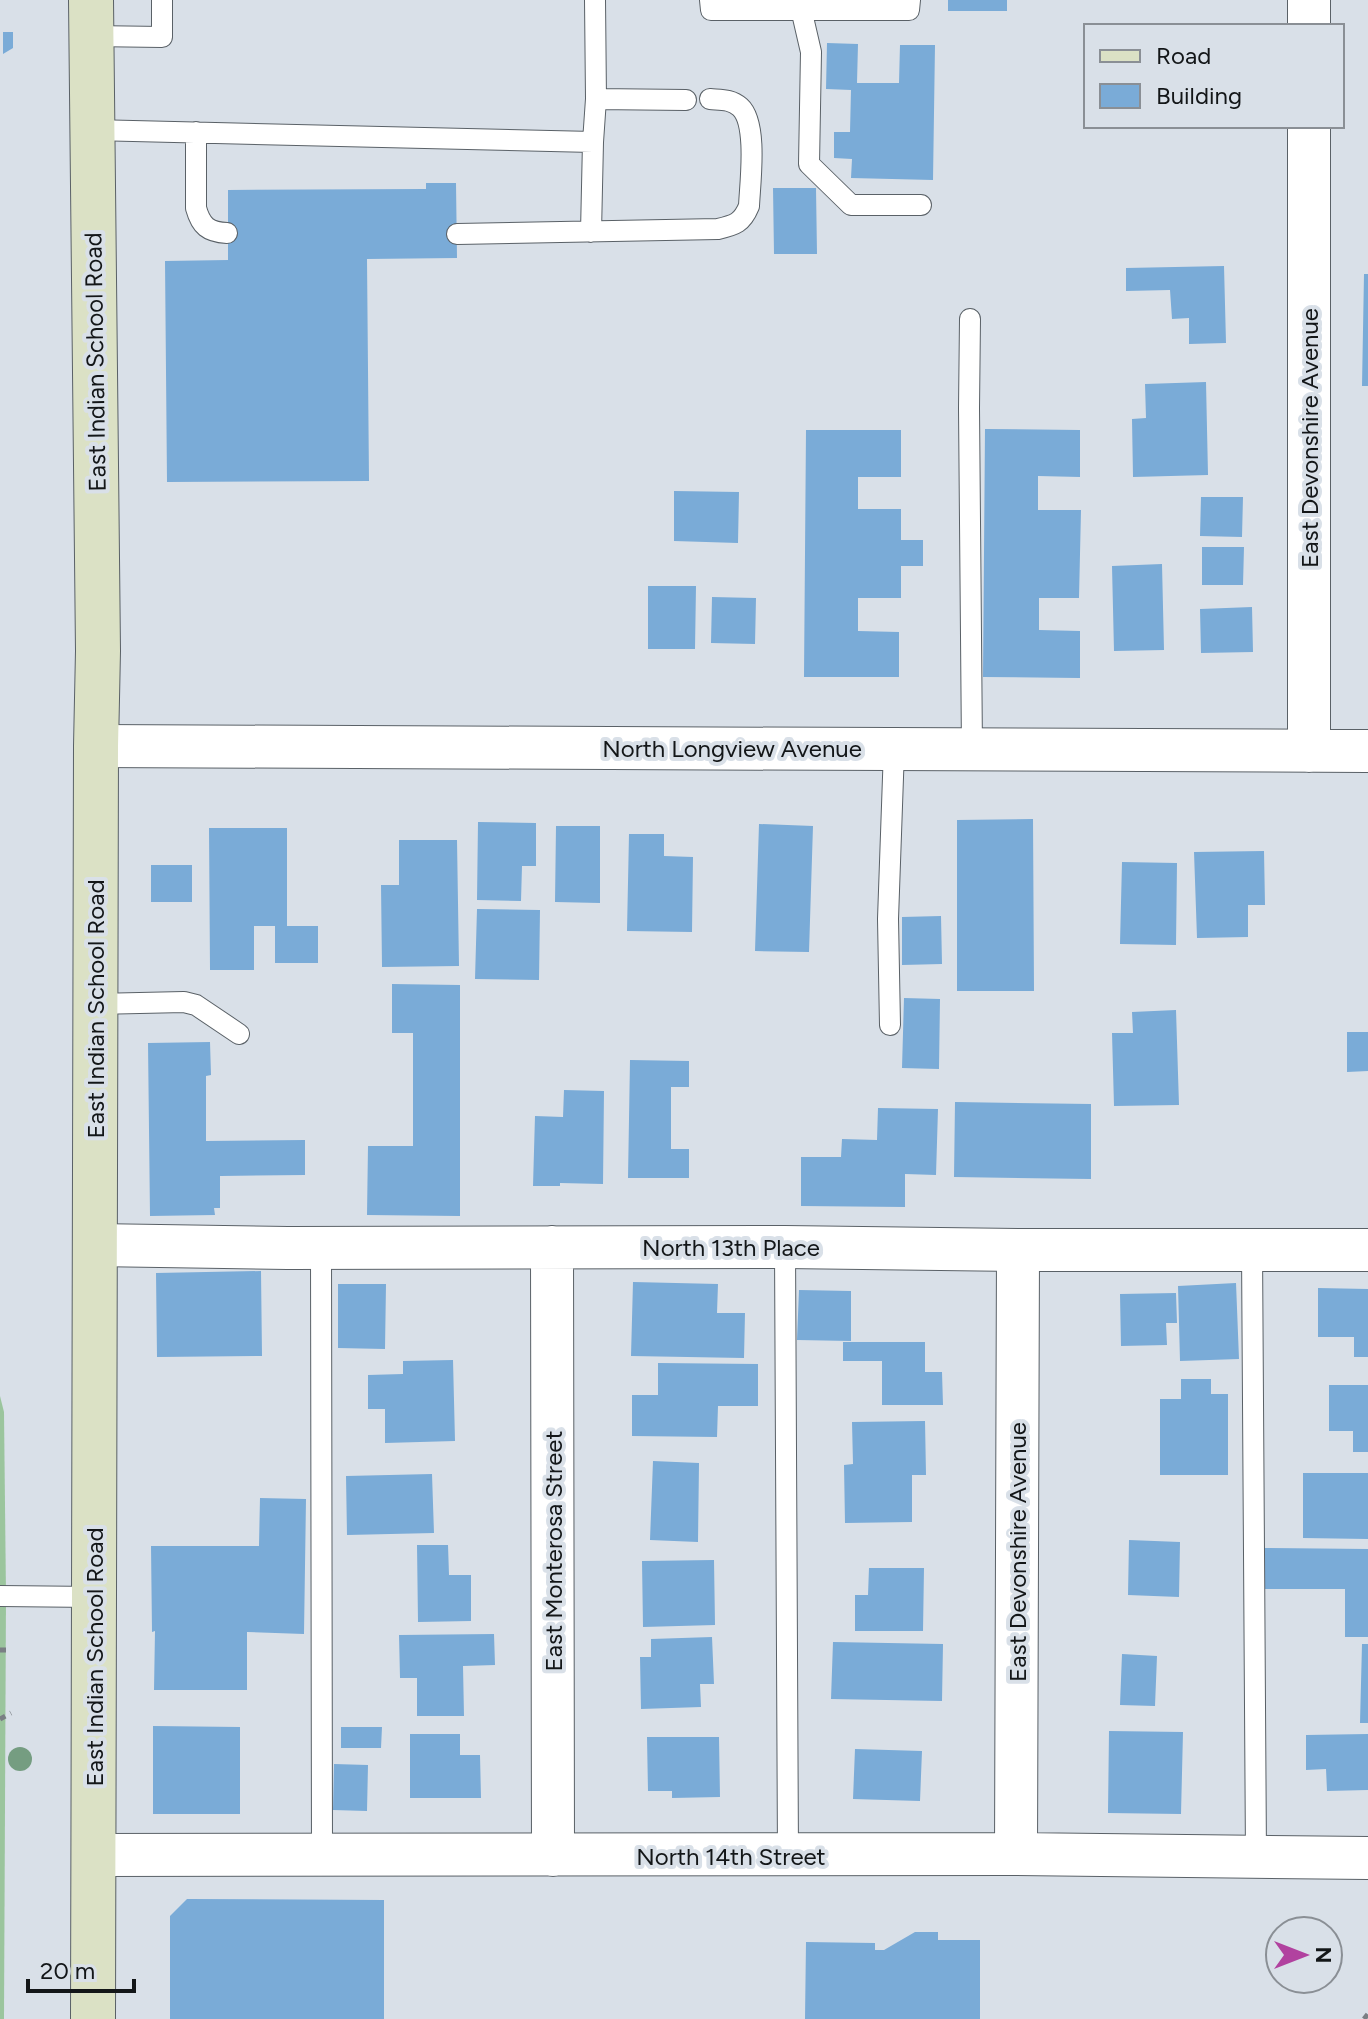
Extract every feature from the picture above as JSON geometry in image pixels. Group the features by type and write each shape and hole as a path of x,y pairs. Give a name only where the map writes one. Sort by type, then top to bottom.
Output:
{"main road":[{"name":"East Indian School Road","path":"91,18 98,651 93,2019"}],"street":[{"path":"1309,0 1309,24"},
{"name":"East Devonshire Avenue","path":"1309,128 1309,751"},
{"name":"North Longview Avenue","path":"96,746 1368,751"},
{"name":"North 13th Place","path":"95,1245 1368,1250"},
{"name":"East Monterosa Street","path":"552,1247 553,1855"},
{"name":"East Devonshire Avenue","path":"1016,1854 1018,1250"},
{"name":"North 14th Street","path":"94,1855 1016,1854 1368,1858"}],"lane":[{"path":"91,18 162,37 162,0"},
{"path":"591,232 596,99 595,0"},
{"path":"710,0 711,10 800,5 909,10 910,0"},
{"path":"800,5 811,52 809,164 851,205 921,205"},
{"path":"596,99 686,100"},
{"path":"457,234 718,229 735,225 745,217 749,206 749,124 742,108 731,100 710,99"},
{"path":"92,130 593,142"},
{"path":"196,132 196,208 199,220 206,229 227,233"},
{"path":"970,319 972,749"},
{"path":"890,1025 888,919 894,749"},
{"path":"95,1004 184,1002 196,1005 239,1034"},
{"path":"785,1247 788,1856"},
{"path":"321,1248 322,1855"},
{"path":"1252,1249 1256,1857"},
{"path":"0,1596 94,1597"}],"path":[{"path":"0,1650 12,1650"},
{"path":"0,1719 11,1713"}],"green space":[{"path":"0,1396 4,1412 6,1596 4,2019 0,2019"}],"building":[{"path":"948,0 1007,0 1007,11 948,11"},
{"path":"3,32 13,32 13,48 3,54"},
{"path":"827,43 858,44 857,83 899,83 900,45 935,45 933,180 851,178 852,159 834,158 834,132 850,132 851,90 826,89"},
{"path":"426,183 456,183 457,258 367,259 369,481 167,482 165,261 228,260 228,190 426,189"},
{"path":"773,188 816,188 817,254 774,254"},
{"path":"1224,266 1226,343 1189,344 1189,318 1172,319 1170,290 1126,291 1126,268"},
{"path":"1364,274 1368,274 1368,386 1362,386"},
{"path":"1206,382 1208,475 1133,477 1132,419 1146,418 1145,384"},
{"path":"985,429 1080,430 1080,477 1038,476 1038,510 1081,510 1079,598 1039,598 1039,630 1080,631 1080,678 983,677"},
{"path":"806,430 901,430 901,477 858,477 858,509 901,509 901,540 923,540 923,566 901,566 901,598 858,598 858,631 899,632 899,677 804,677"},
{"path":"674,491 739,492 738,543 674,541"},
{"path":"1201,497 1243,497 1242,537 1200,536"},
{"path":"1202,547 1244,547 1243,585 1202,585"},
{"path":"1162,564 1164,650 1114,651 1112,566"},
{"path":"648,586 696,586 695,649 648,649"},
{"path":"712,597 756,598 755,644 711,643"},
{"path":"1252,607 1253,652 1201,653 1200,609"},
{"path":"1033,819 1034,991 957,991 957,820"},
{"path":"478,822 536,823 536,866 522,866 521,901 477,900"},
{"path":"759,824 813,826 809,952 755,951"},
{"path":"556,826 600,826 600,903 555,902"},
{"path":"209,828 287,828 287,926 318,926 318,963 275,963 275,926 254,926 254,970 210,970"},
{"path":"629,834 664,834 664,856 693,857 692,932 627,931"},
{"path":"399,840 457,840 459,966 382,967 381,885 399,885"},
{"path":"1264,851 1265,905 1248,905 1248,937 1197,938 1194,852"},
{"path":"1122,862 1177,863 1176,945 1120,944"},
{"path":"151,865 192,865 192,902 151,902"},
{"path":"477,909 540,910 539,980 475,979"},
{"path":"941,916 942,964 902,965 902,917"},
{"path":"392,984 460,985 460,1216 367,1215 368,1146 413,1146 413,1033 392,1033"},
{"path":"904,998 940,999 939,1069 902,1068"},
{"path":"1176,1010 1179,1105 1114,1106 1112,1033 1133,1033 1132,1012"},
{"path":"1347,1032 1368,1032 1368,1071 1347,1072"},
{"path":"210,1042 211,1075 206,1076 206,1141 305,1140 305,1175 220,1176 220,1208 214,1208 215,1215 150,1216 148,1043"},
{"path":"630,1060 689,1061 689,1087 671,1087 671,1149 689,1149 689,1178 628,1178"},
{"path":"564,1090 604,1091 603,1184 533,1186 535,1116 563,1117"},
{"path":"955,1102 1091,1104 1091,1179 954,1177"},
{"path":"878,1108 938,1109 936,1175 905,1174 905,1207 801,1206 801,1157 841,1157 842,1139 877,1140"},
{"path":"261,1271 262,1356 157,1357 156,1273"},
{"path":"633,1282 718,1284 717,1313 745,1313 744,1358 631,1356"},
{"path":"1236,1283 1239,1359 1180,1361 1178,1286"},
{"path":"338,1284 386,1284 385,1349 338,1348"},
{"path":"1318,1288 1368,1289 1368,1357 1354,1357 1354,1337 1318,1337"},
{"path":"799,1290 851,1291 851,1341 797,1340"},
{"path":"1176,1293 1177,1323 1166,1323 1167,1345 1121,1346 1120,1294"},
{"path":"843,1342 925,1342 925,1372 942,1372 943,1405 882,1405 882,1361 843,1361"},
{"path":"453,1360 455,1441 385,1443 385,1409 368,1409 368,1375 403,1374 403,1361"},
{"path":"658,1363 758,1364 758,1406 718,1406 717,1437 632,1436 632,1395 658,1395"},
{"path":"1181,1379 1211,1379 1211,1394 1228,1394 1228,1475 1160,1475 1160,1399 1181,1399"},
{"path":"1329,1385 1368,1385 1368,1452 1353,1452 1353,1431 1329,1431"},
{"path":"925,1421 926,1475 912,1475 912,1522 845,1523 844,1465 853,1464 852,1422"},
{"path":"653,1461 699,1463 698,1542 650,1540"},
{"path":"1303,1473 1368,1473 1368,1539 1303,1538"},
{"path":"432,1474 434,1533 347,1535 346,1476"},
{"path":"260,1498 306,1499 304,1634 247,1632 247,1690 154,1690 151,1546 259,1546"},
{"path":"1129,1540 1180,1542 1179,1597 1128,1595"},
{"path":"417,1545 448,1545 449,1575 471,1575 471,1621 418,1622"},
{"path":"1264,1548 1368,1549 1368,1637 1345,1637 1345,1589 1264,1589"},
{"path":"714,1560 715,1625 643,1627 642,1561"},
{"path":"869,1568 924,1568 923,1631 855,1631 855,1595 868,1595"},
{"path":"494,1634 495,1665 463,1666 464,1716 417,1716 417,1678 400,1678 399,1635"},
{"path":"712,1637 714,1684 700,1684 701,1707 641,1709 640,1657 651,1657 651,1639"},
{"path":"833,1642 943,1644 942,1701 831,1699"},
{"path":"1362,1644 1368,1644 1368,1723 1360,1723"},
{"path":"1122,1654 1157,1656 1155,1706 1120,1705"},
{"path":"153,1726 240,1727 240,1814 153,1814"},
{"path":"341,1727 382,1727 381,1748 341,1748"},
{"path":"1109,1731 1183,1732 1181,1814 1108,1813"},
{"path":"410,1734 460,1734 460,1755 480,1755 481,1798 410,1798"},
{"path":"1368,1734 1368,1790 1327,1791 1326,1769 1306,1770 1306,1735"},
{"path":"647,1737 719,1737 720,1797 672,1798 672,1791 648,1791"},
{"path":"855,1749 922,1751 920,1801 853,1799"},
{"path":"334,1764 368,1765 367,1811 333,1810"},
{"path":"187,1899 384,1900 384,2019 170,2019 170,1916"},
{"path":"915,1932 938,1932 938,1940 980,1940 980,2019 805,2019 806,1942 875,1943 875,1950 884,1950"}]}
